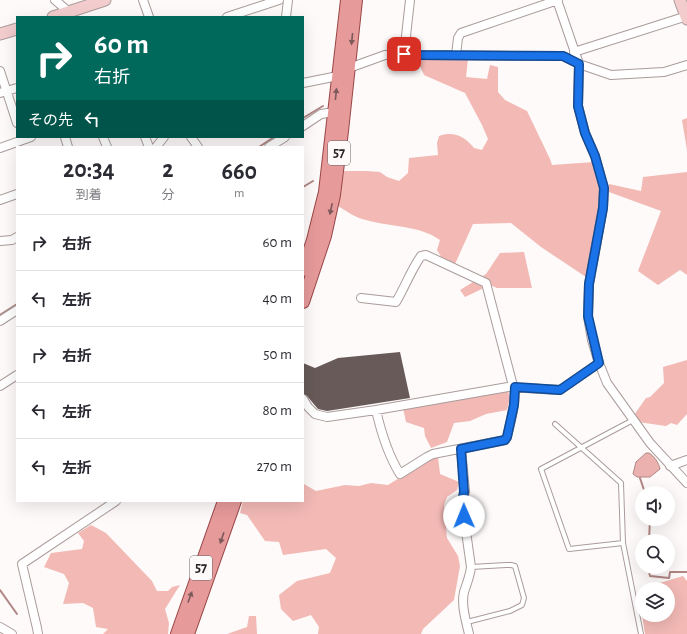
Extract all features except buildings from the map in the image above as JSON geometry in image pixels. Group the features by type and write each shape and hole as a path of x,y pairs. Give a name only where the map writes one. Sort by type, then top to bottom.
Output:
{"main road":[{"name":"57","path":"304,267 313,240 325,192 347,0"},
{"name":"57","path":"304,299 325,236 334,195 356,0"},
{"name":"57","path":"177,634 224,502"},
{"name":"57","path":"188,634 235,502"}],"street":[{"path":"55,0 69,12"},
{"path":"56,16 105,0"},
{"path":"144,0 149,16"},
{"path":"230,16 279,0"},
{"path":"286,16 288,0"},
{"path":"404,54 410,0"},
{"path":"456,55 458,38 461,33 557,0 579,64 578,106 585,133 595,156 604,188 603,208 589,284 588,316 599,363 607,383 634,420 670,466 687,483"},
{"path":"574,52 687,17 680,0"},
{"path":"0,34 16,29"},
{"path":"349,68 385,55 404,54 563,56 579,64 611,75 664,72 687,66"},
{"path":"0,71 3,92 16,121"},
{"path":"304,83 338,76"},
{"path":"3,92 16,88"},
{"path":"304,125 321,114 334,112"},
{"path":"157,146 163,138"},
{"path":"271,146 283,138"},
{"path":"0,148 23,141"},
{"path":"0,200 16,194"},
{"path":"0,241 16,238"},
{"path":"361,298 396,302 404,291 416,262 421,256 426,255 486,283 512,382 515,387 514,405 505,440 433,454 400,474 394,466 376,410"},
{"path":"0,321 16,311"},
{"path":"304,401 315,414 327,417 508,387 560,390 599,363"},
{"path":"0,386 16,376"},
{"path":"461,449 464,492 462,503 471,567 470,577 464,592 463,604 469,634"},
{"path":"670,466 687,460"},
{"path":"38,634 22,564 115,502"},
{"path":"0,627 12,634"}],"lane":[{"path":"623,543 569,550 541,469 634,420"},
{"path":"555,424 621,483 623,543 641,634"},
{"path":"467,622 510,611 522,605 524,598 515,566 506,565 471,567"}],"shaded area":[{"path":"468,59 466,77 487,79 490,65 498,67 498,92 505,100 527,111 552,165 594,162 600,182 599,204 586,277 541,247 511,223 473,224 455,264 443,260 437,250 440,240 432,235 414,229 362,219 338,206 344,171 380,172 387,177 399,181 408,173 409,158 438,155 437,143 439,136 449,134 454,134 466,140 474,148 482,150 488,139 465,93 424,75 418,62 419,60"},
{"path":"687,118 687,150 682,120"},
{"path":"687,172 687,275 680,270 658,285 638,271 661,211 609,192 609,184 641,191 643,177"},
{"path":"524,252 532,288 497,288 490,285 465,297 460,290 486,274 500,253"},
{"path":"687,360 687,414 677,425 671,423 666,426 638,422 634,415 646,398 650,397 664,383 663,367"},
{"path":"508,391 510,398 507,410 486,414 470,421 454,423 447,442 431,448 425,436 424,428 406,422 403,408"},
{"path":"646,453 649,453 654,458 659,464 660,469 650,477 637,477 633,474 636,462"},
{"path":"438,457 440,474 459,482 457,490 447,497 444,505 447,538 458,556 460,566 454,600 423,629 421,634 318,634 319,627 311,615 293,621 281,609 279,595 297,581 330,573 336,558 326,549 283,555 279,542 265,541 247,515 240,513 243,502 304,502 304,484 316,491 345,485 359,486 371,483 388,485 428,460"},
{"path":"91,525 106,533 152,581 157,591 168,591 172,587 180,585 165,609 169,623 168,634 103,634 108,629 96,627 93,608 83,603 63,604 69,583 64,574 44,567 51,553 82,549 84,541 78,533"},
{"path":"683,576 687,581 687,634 645,634 643,622 675,622 675,582 663,582"},
{"path":"249,616 256,616 257,634 227,634 247,627"}],"waterway":[{"path":"304,117 323,106"},
{"path":"260,146 272,138"},
{"path":"304,186 313,181"},
{"path":"0,315 16,305"},
{"path":"640,478 643,486"},
{"path":"649,534 650,526"},
{"path":"675,572 687,572"},
{"path":"650,574 650,576 669,578 670,574"},
{"path":"0,590 17,614"}],"route":[{"path":"404,54 563,56 579,64 578,106 585,133 593,149 600,170 604,188 603,208 589,284 588,316 592,340 599,363 565,388 560,390 515,387 514,405 505,440 461,449 464,492 462,503 464,516"}]}
